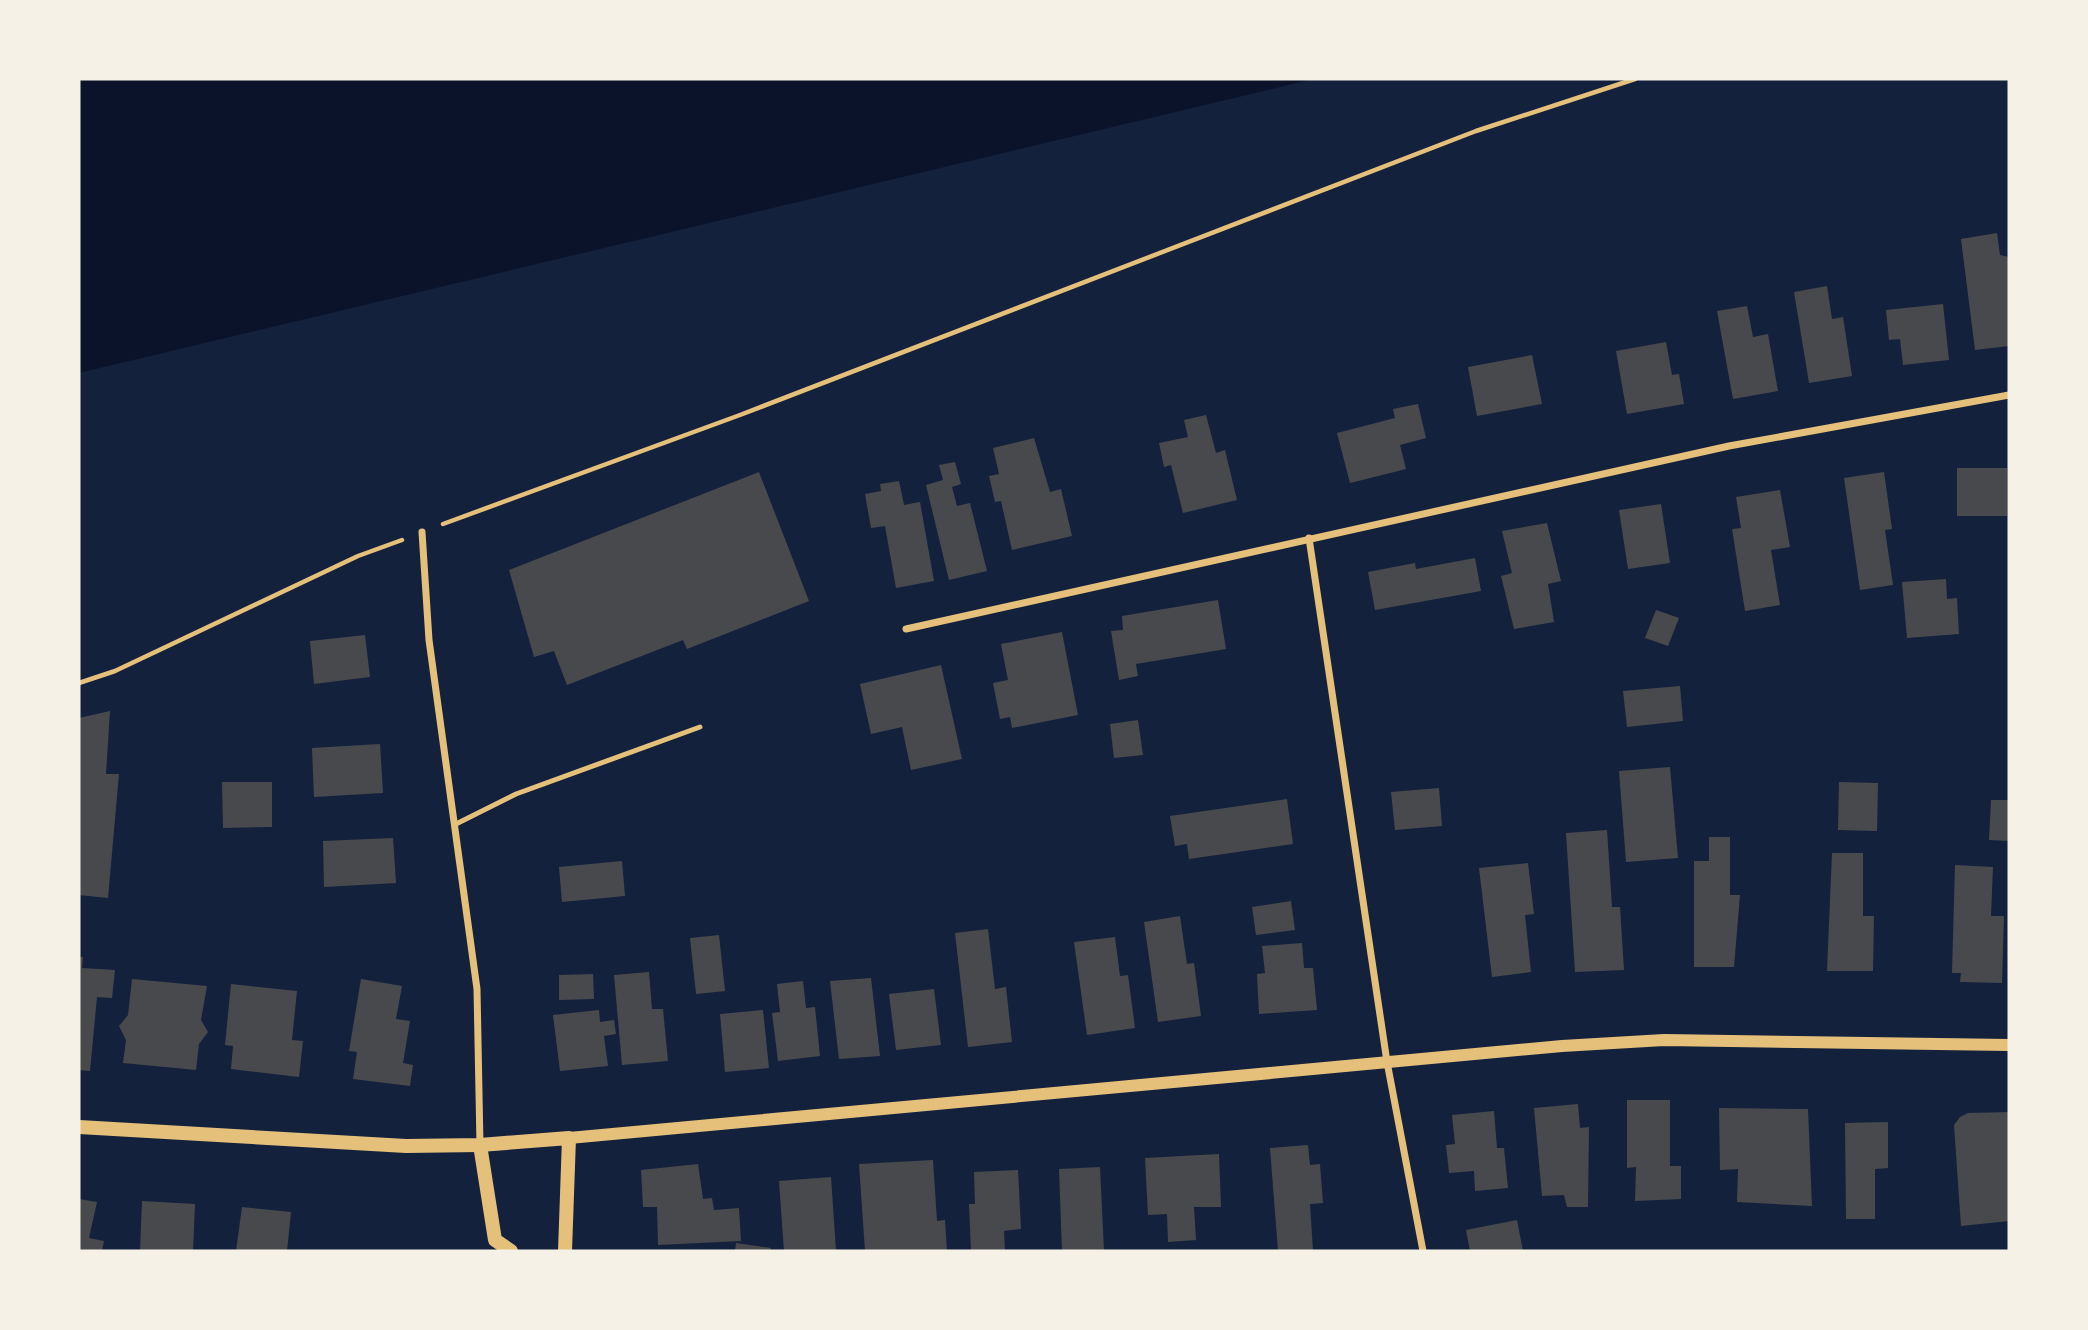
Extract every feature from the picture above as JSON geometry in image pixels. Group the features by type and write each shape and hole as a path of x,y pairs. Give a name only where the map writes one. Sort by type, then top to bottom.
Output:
{"main road":[{"path":"79,1127 406,1146 480,1145 569,1138 565,1251"},
{"path":"480,1145 495,1240 511,1251"}],"street":[{"path":"906,629 1729,446 2009,395"},
{"path":"422,532 429,640 477,989 480,1145"},
{"path":"1309,538 1387,1062 1423,1251"},
{"path":"569,1138 1387,1062 1664,1040 2009,1045"}],"lane":[{"path":"454,825 516,794 700,727"}],"path":[{"path":"79,683 115,671 358,556 740,415 1464,135 1635,79"}],"water":[{"path":"79,79 1314,79 79,373"}],"building":[{"path":"1997,233 2000,255 2009,257 2009,346 1975,350 1961,239"},
{"path":"1827,286 1832,319 1843,317 1852,376 1809,383 1794,292"},
{"path":"1943,304 1949,360 1903,365 1900,339 1889,340 1886,310"},
{"path":"1747,306 1753,337 1768,334 1778,391 1733,399 1717,311"},
{"path":"1666,342 1672,375 1679,374 1684,404 1627,414 1616,351"},
{"path":"1532,355 1542,404 1477,416 1468,367"},
{"path":"1418,404 1426,438 1400,445 1406,469 1350,483 1337,433 1395,418 1393,409"},
{"path":"1206,415 1216,453 1225,450 1237,500 1183,513 1171,465 1164,467 1159,443 1188,437 1184,420"},
{"path":"1034,438 1050,492 1061,489 1072,536 1012,550 1001,501 995,502 989,476 999,474 993,448"},
{"path":"955,462 961,484 952,487 957,506 970,503 987,571 949,580 926,485 943,480 939,465"},
{"path":"1957,468 2007,468 2007,516 1957,516"},
{"path":"759,472 809,601 687,649 683,640 567,685 554,651 534,657 509,570"},
{"path":"1884,472 1892,529 1885,530 1893,585 1860,590 1844,478"},
{"path":"899,481 904,505 920,502 934,581 896,588 885,526 871,528 865,494 881,491 880,484"},
{"path":"1780,490 1790,547 1771,550 1780,605 1745,611 1732,529 1741,528 1736,497"},
{"path":"1661,504 1670,563 1628,569 1619,510"},
{"path":"1547,523 1561,581 1548,584 1554,622 1514,629 1501,576 1512,573 1502,531"},
{"path":"1475,558 1481,591 1375,610 1368,572 1415,563 1416,569"},
{"path":"1946,579 1947,599 1957,598 1959,634 1907,638 1902,582"},
{"path":"1218,600 1226,649 1136,664 1138,676 1119,680 1111,631 1123,630 1122,616"},
{"path":"1656,610 1679,618 1668,646 1645,638"},
{"path":"1062,632 1078,715 1012,728 1010,717 1000,719 993,683 1008,680 1001,644"},
{"path":"365,635 370,677 314,684 310,641"},
{"path":"941,665 962,759 911,770 902,727 871,734 860,684"},
{"path":"1680,686 1683,721 1627,727 1623,691"},
{"path":"110,711 106,774 119,774 108,898 79,895 79,718"},
{"path":"1138,720 1143,755 1114,758 1110,724"},
{"path":"380,744 383,793 314,797 312,748"},
{"path":"1670,767 1678,858 1626,862 1619,771"},
{"path":"222,782 272,782 272,827 223,828"},
{"path":"1839,782 1878,783 1877,831 1838,830"},
{"path":"1439,788 1442,826 1395,830 1391,792"},
{"path":"1287,799 1293,844 1189,859 1187,844 1175,846 1170,816"},
{"path":"1991,800 2009,800 2009,841 1989,840"},
{"path":"1607,830 1612,907 1620,907 1624,970 1575,972 1566,833"},
{"path":"1709,837 1730,837 1730,895 1740,895 1734,967 1694,967 1694,861 1709,861"},
{"path":"393,838 396,883 324,887 323,841"},
{"path":"1832,853 1863,853 1863,916 1874,916 1873,971 1827,971"},
{"path":"622,861 625,896 562,902 559,867"},
{"path":"1528,863 1534,914 1525,915 1531,972 1492,977 1479,868"},
{"path":"1955,865 1993,867 1991,916 2004,916 2002,983 1960,982 1961,973 1952,973"},
{"path":"1291,901 1295,930 1256,935 1252,907"},
{"path":"1180,916 1187,964 1194,963 1201,1016 1158,1022 1144,922"},
{"path":"988,929 995,989 1006,987 1012,1042 968,1047 955,933"},
{"path":"719,935 725,991 696,994 690,938"},
{"path":"1115,937 1120,976 1128,975 1135,1028 1087,1035 1074,942"},
{"path":"1302,943 1304,968 1313,968 1317,1010 1259,1014 1257,974 1265,973 1262,946"},
{"path":"79,957 83,957 82,968 115,970 112,998 97,997 90,1071 79,1070"},
{"path":"649,972 652,1009 663,1009 668,1061 622,1065 614,975"},
{"path":"593,974 594,999 559,1000 559,975"},
{"path":"871,978 880,1056 839,1059 830,981"},
{"path":"132,979 207,986 201,1020 208,1032 199,1044 196,1070 123,1063 126,1040 119,1026 128,1015"},
{"path":"361,979 402,986 396,1019 410,1021 403,1063 413,1065 410,1086 353,1079 357,1052 349,1051"},
{"path":"803,981 806,1008 815,1007 820,1056 778,1061 772,1013 780,1012 777,984"},
{"path":"231,984 297,991 292,1040 303,1041 299,1077 231,1069 233,1046 225,1045"},
{"path":"934,989 941,1045 896,1050 889,994"},
{"path":"599,1010 600,1022 614,1020 616,1034 604,1036 608,1066 560,1071 553,1015"},
{"path":"763,1010 769,1068 725,1072 720,1014"},
{"path":"1627,1100 1670,1100 1670,1166 1681,1166 1681,1199 1635,1201 1636,1167 1627,1168"},
{"path":"1578,1104 1580,1128 1589,1127 1588,1207 1567,1207 1564,1195 1542,1196 1534,1108"},
{"path":"1719,1108 1808,1109 1812,1206 1737,1202 1738,1169 1720,1170"},
{"path":"1494,1111 1497,1148 1504,1148 1508,1188 1475,1191 1474,1171 1449,1173 1446,1145 1455,1144 1452,1115"},
{"path":"2009,1112 2009,1221 1961,1226 1954,1125 1960,1117 1968,1113"},
{"path":"1888,1122 1888,1168 1875,1169 1875,1219 1846,1219 1845,1123"},
{"path":"1308,1145 1310,1165 1320,1164 1323,1203 1310,1204 1313,1251 1278,1251 1270,1148"},
{"path":"1219,1154 1221,1207 1194,1207 1196,1240 1168,1242 1167,1214 1148,1215 1145,1158"},
{"path":"933,1160 937,1221 945,1220 947,1251 865,1251 859,1164"},
{"path":"698,1164 703,1199 712,1198 714,1210 739,1208 741,1241 658,1245 657,1207 643,1207 641,1170"},
{"path":"1100,1167 1104,1251 1062,1251 1059,1169"},
{"path":"1018,1170 1021,1229 1004,1231 1005,1251 971,1251 969,1204 975,1204 974,1172"},
{"path":"831,1177 836,1251 784,1251 779,1181"},
{"path":"79,1199 97,1202 89,1238 104,1241 102,1251 79,1251"},
{"path":"142,1201 195,1204 193,1251 140,1251"},
{"path":"242,1207 291,1212 287,1251 236,1251"},
{"path":"1517,1220 1523,1251 1470,1251 1466,1230"},
{"path":"736,1243 771,1248 770,1251 735,1251"}]}
